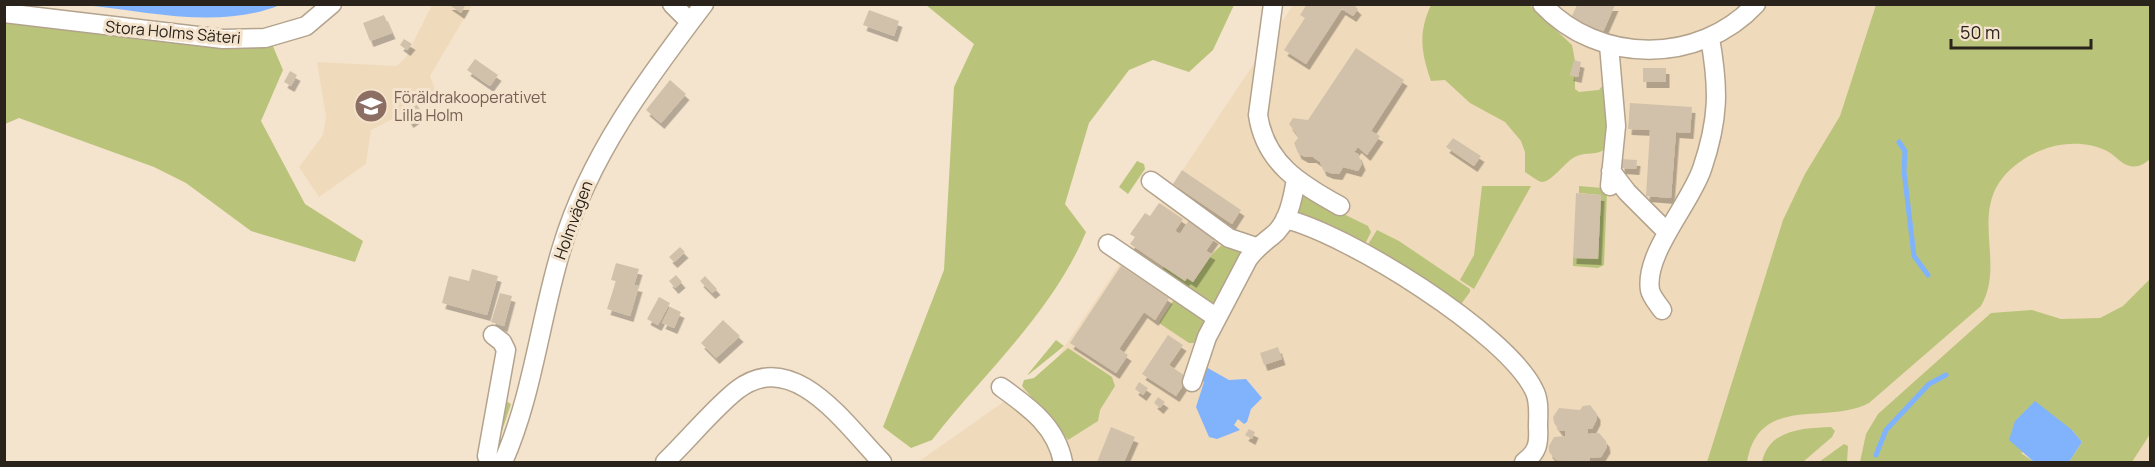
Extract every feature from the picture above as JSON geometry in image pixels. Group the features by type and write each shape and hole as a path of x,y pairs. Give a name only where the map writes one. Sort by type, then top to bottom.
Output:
{"street":[{"name":"Stora Holms Säteri","path":"4,13 223,39 265,38 306,26 332,4"},
{"path":"672,4 690,22"},
{"name":"Holmvägen","path":"503,462 519,422 562,244 588,179 638,94 704,4"},
{"path":"1273,4 1261,88 1260,124 1268,148 1279,164 1296,180 1340,206"},
{"path":"1542,4 1568,26 1609,45 1654,50 1682,47 1710,38 1730,27 1756,4"},
{"path":"1662,310 1650,291 1651,276 1666,232 1685,206 1698,180 1715,116 1718,84 1710,38"},
{"path":"1609,45 1616,116 1610,179 1627,192 1666,232"},
{"path":"1192,382 1200,352 1256,248 1273,236 1285,219 1296,180"},
{"path":"1150,181 1229,238 1256,248"},
{"path":"1285,219 1310,225 1392,269 1458,314 1515,363 1534,390 1538,403 1539,445 1532,456 1524,462"},
{"path":"1108,244 1217,318"},
{"path":"492,334 502,342 506,350 487,456 492,462"},
{"path":"665,462 737,390 756,379 769,377 792,380 814,394 878,458"},
{"path":"1001,387 1045,422 1057,442 1063,462"}],"shaded area":[{"name":"Föräldrakooperativet Lilla Holm","path":"432,5 472,5 430,76 438,96 371,130 366,164 319,197 299,167 323,135 326,117 317,62 397,66 406,57"},
{"path":"1293,5 2150,5 2150,462 918,462 1049,370"}],"green space":[{"path":"926,5 1234,5 1213,50 1189,72 1153,60 1129,70 1089,123 1065,204 1086,232 1072,261 1055,289 1016,341 932,440 911,448 883,427 944,270 954,87 974,44"},
{"path":"1431,5 1529,5 1572,45 1575,61 1570,75 1575,76 1575,89 1579,92 1599,90 1608,78 1607,146 1604,150 1573,158 1546,181 1542,182 1525,172 1525,152 1521,141 1505,122 1470,103 1445,80 1431,81 1422,43 1424,25"},
{"path":"1876,5 2150,5 2150,159 2141,165 2130,166 2097,147 2064,144 2024,159 2005,175 1994,193 1989,211 1988,288 1981,306 1869,403 1852,409 1780,419 1765,427 1754,441 1747,462 1707,462 1783,220 1805,174 1840,116"},
{"path":"5,18 272,44 283,70 261,121 305,204 363,241 355,262 251,231 186,183 154,167 19,118 5,124"},
{"path":"1137,161 1144,164 1145,169 1128,194 1119,187"},
{"path":"1482,186 1531,186 1474,289 1460,280 1474,255"},
{"path":"1579,186 1603,188 1607,193 1604,265 1598,268 1573,266 1573,258 1598,258 1601,195 1579,193"},
{"path":"1301,193 1368,226 1371,232 1364,246 1293,212"},
{"path":"1377,230 1399,241 1470,289 1459,307 1367,246"},
{"path":"1225,242 1244,249 1214,305 1210,306 1160,274 1164,267 1185,281 1187,278 1193,282 1212,254"},
{"path":"2150,279 2150,434 2132,462 2069,462 2082,442 2072,430 2021,453 2034,462 1860,462 1866,434 1878,414 1991,313 2032,310 2061,319 2100,318 2123,306"},
{"path":"1175,298 1203,318 1205,326 1194,343 1189,343 1159,323"},
{"path":"1056,340 1064,346 1028,375 1028,374"},
{"path":"1068,348 1112,377 1115,386 1100,410 1098,421 1068,440 1022,386 1024,380 1034,378"},
{"path":"503,399 511,404 497,446"},
{"path":"1831,427 1835,431 1832,437 1803,462 1762,462 1772,443 1789,432"},
{"path":"1844,444 1848,446 1847,462 1819,462"}],"water":[{"path":"280,4 257,12 208,18 83,5"},
{"path":"1206,367 1229,380 1246,379 1262,398 1251,409 1247,422 1244,424 1238,419 1234,425 1240,430 1217,439 1209,437 1196,407 1204,382 1200,379"},
{"path":"2035,401 2072,430 2082,442 2069,462 2034,462 2009,440 2015,421"}],"building":[{"path":"448,4 466,4 461,13"},
{"path":"1307,4 1353,4 1358,9 1353,16 1342,9 1306,64 1284,50 1305,18 1300,15"},
{"path":"1577,5 1615,5 1603,32 1571,18"},
{"path":"869,10 899,21 894,36 863,25"},
{"path":"384,15 392,33 370,41 363,23"},
{"path":"404,39 412,44 407,50 400,45"},
{"path":"1356,48 1404,80 1371,131 1380,136 1367,155 1358,147 1354,152 1358,154 1362,164 1358,171 1343,167 1339,174 1330,173 1323,170 1320,162 1313,157 1305,157 1298,153 1294,143 1299,137 1289,124 1293,118 1308,120"},
{"path":"475,59 498,75 490,86 467,70"},
{"path":"1574,60 1581,62 1578,77 1570,75"},
{"path":"1643,68 1666,68 1666,82 1643,82"},
{"path":"290,71 297,75 291,86 284,82"},
{"path":"670,80 686,94 661,123 646,110"},
{"path":"1630,103 1692,107 1690,133 1676,132 1671,198 1646,196 1650,130 1628,129"},
{"path":"416,104 423,113 410,122 404,112"},
{"path":"1453,138 1481,156 1474,166 1446,147"},
{"path":"1621,159 1637,160 1636,169 1621,168"},
{"path":"1182,170 1241,210 1232,224 1173,184"},
{"path":"1576,193 1601,195 1598,259 1573,258"},
{"path":"1159,203 1183,219 1175,231 1180,234 1189,220 1215,238 1206,251 1212,254 1193,282 1187,278 1185,281 1130,244 1135,237 1130,234 1145,213 1150,216"},
{"path":"680,247 685,252 674,262 669,257"},
{"path":"616,263 639,269 634,285 639,286 630,316 607,309 616,281 611,280"},
{"path":"1121,266 1169,298 1155,320 1144,312 1119,349 1128,355 1116,373 1070,343"},
{"path":"472,269 498,276 487,315 442,303 449,276 469,281"},
{"path":"676,275 682,282 675,288 669,281"},
{"path":"705,276 717,289 712,293 700,281"},
{"path":"500,293 512,296 504,326 491,322"},
{"path":"659,297 670,303 658,325 647,319"},
{"path":"670,307 681,312 674,328 662,323"},
{"path":"723,320 740,336 716,358 701,343"},
{"path":"1168,335 1183,345 1169,365 1188,378 1176,396 1142,374"},
{"path":"1278,347 1282,359 1264,365 1260,353"},
{"path":"1139,382 1148,388 1143,395 1135,389"},
{"path":"1158,397 1165,402 1160,408 1154,403"},
{"path":"1590,405 1597,414 1597,419 1592,429 1588,429 1588,434 1599,433 1606,441 1607,447 1601,457 1590,458 1590,462 1556,460 1549,452 1549,446 1554,437 1565,436 1565,431 1560,431 1553,417 1559,408 1580,410 1583,406"},
{"path":"1111,427 1135,437 1124,462 1097,462"},
{"path":"1249,429 1255,432 1252,439 1245,435"}],"waterway":[{"path":"1899,142 1905,151 1904,171 1914,256 1928,275"},
{"path":"1876,455 1886,430 1929,384 1946,375"}],"place":[{"name":"Föräldrakooperativet Lilla Holm","path":"371,106"}]}
